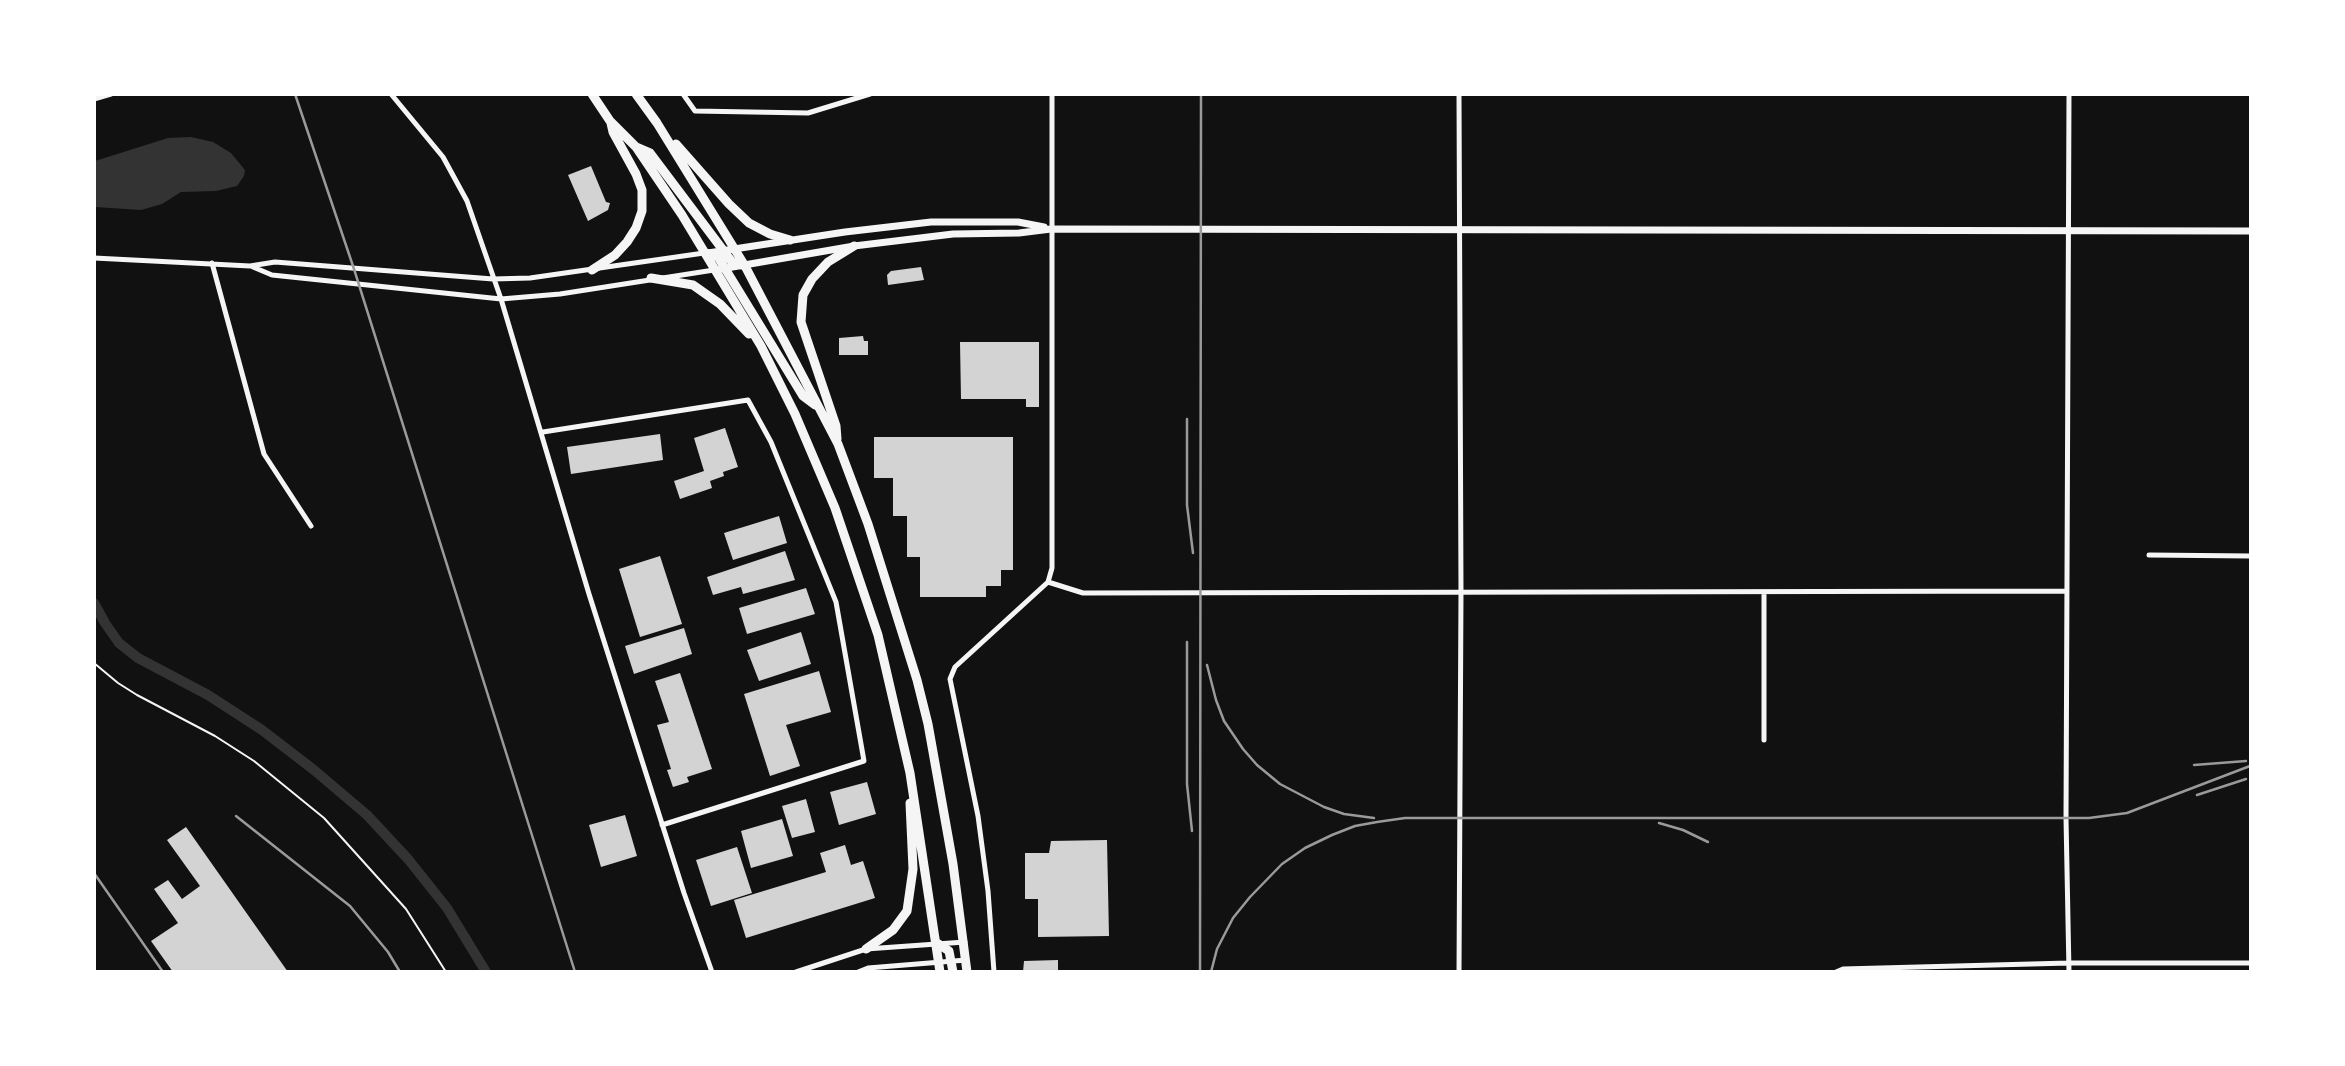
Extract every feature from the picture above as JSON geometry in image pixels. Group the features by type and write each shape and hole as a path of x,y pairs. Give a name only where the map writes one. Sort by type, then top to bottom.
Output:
{"main road":[{"path":"592,94 610,121 636,147 706,253 761,346 795,414 844,535 878,635 910,773 939,967"},
{"path":"636,94 657,123 745,266 838,444 868,524 917,680 940,781 967,971"},
{"path":"592,270 615,255 627,242 642,211 642,190 636,173 613,132 610,121"},
{"path":"657,123 722,197 749,223 770,234 790,240"},
{"path":"636,147 650,153 732,262 745,266"},
{"path":"838,444 836,426 801,322 803,295 828,262 854,246"},
{"path":"706,253 718,257 803,396 820,410"},
{"path":"651,278 693,285 720,304 761,346"},
{"path":"866,949 893,930 906,911 911,895 913,869 910,773"},
{"path":"937,943 949,951 952,966"}],"street":[{"path":"94,99 111,94"},
{"path":"391,94 443,157 467,201 543,432 662,825 712,971"},
{"path":"683,94 695,111 808,113 870,94"},
{"path":"994,971 988,891 978,816 950,679 955,667 1048,582 1052,568 1052,94"},
{"path":"1459,94 1459,971"},
{"path":"2069,94 2066,818 2069,971"},
{"path":"94,258 250,266 275,262 493,279 530,278 930,222 1018,222 1051,229"},
{"path":"250,266 272,275 501,299 745,266 854,246 953,234 1019,233 1051,229 2250,231"},
{"path":"212,263 264,454 311,526"},
{"path":"543,432 748,400 771,442 835,602 864,761 662,825"},
{"path":"2149,555 2250,556"},
{"path":"1048,582 1083,593 2067,591"},
{"path":"1764,592 1764,740"},
{"path":"796,971 866,949 965,942"},
{"path":"858,971 868,968 952,966 967,960"},
{"path":"1836,971 2069,963 2250,963"}],"path":[{"path":"94,663 137,695 185,719 254,761 324,818 406,909 446,971"}],"shaded area":[{"path":"191,137 213,142 231,153 245,170 237,186 216,191 181,192 162,204 141,210 95,207 95,161 168,138"}],"building":[{"path":"591,166 606,202 610,203 608,210 588,221 568,175"},
{"path":"921,267 924,280 888,285 887,275 891,271"},
{"path":"863,336 864,341 868,341 868,355 839,355 839,338"},
{"path":"960,342 1039,342 1039,407 1026,407 1026,399 961,399"},
{"path":"725,428 738,467 723,472 724,476 710,481 712,488 680,499 674,481 704,471 694,438"},
{"path":"660,434 663,460 571,474 567,447"},
{"path":"874,437 1013,437 1013,570 1001,570 1001,586 986,586 986,597 920,597 920,557 907,557 907,516 893,516 893,478 874,478"},
{"path":"779,516 787,543 733,560 724,533"},
{"path":"785,551 795,580 743,594 741,587 713,595 707,577"},
{"path":"660,556 682,624 640,637 619,569"},
{"path":"806,588 815,614 747,634 739,608"},
{"path":"684,628 692,654 634,674 625,646"},
{"path":"801,632 811,664 759,681 747,650"},
{"path":"819,671 831,712 786,725 800,766 770,776 744,694"},
{"path":"680,673 712,769 687,777 689,782 673,787 667,770 671,769 657,725 669,722 655,681"},
{"path":"867,782 876,814 839,825 830,792"},
{"path":"806,799 815,832 792,838 782,806"},
{"path":"625,815 637,856 601,867 589,825"},
{"path":"782,819 793,856 751,868 741,831"},
{"path":"186,827 288,972 173,972 151,941 178,923 154,889 168,880 182,899 200,886 167,840"},
{"path":"1107,840 1109,936 1038,937 1038,899 1025,899 1025,853 1049,853 1051,841"},
{"path":"845,845 851,865 863,861 875,898 746,938 734,900 826,872 820,853"},
{"path":"737,847 752,893 711,906 696,860"},
{"path":"1058,960 1058,972 1023,972 1024,961"}],"waterway":[{"path":"94,603 119,643 138,658 208,695 262,730 367,815 408,859 447,908 486,972"}],"railway":[{"path":"295,94 354,269 575,972"},
{"path":"1200,972 1201,94"},
{"path":"1187,419 1187,505 1193,553"},
{"path":"1187,642 1187,784 1192,831"},
{"path":"1207,665 1224,721 1257,765 1280,784 1324,807 1344,814 1374,818"},
{"path":"2194,765 2246,761"},
{"path":"1211,972 1217,949 1233,918 1282,864 1305,848 1355,826 1405,818 2089,818 2127,813 2250,766"},
{"path":"2197,795 2246,779"},
{"path":"236,816 350,906 388,952 400,972"},
{"path":"1659,823 1683,830 1708,842"},
{"path":"94,873 163,972"}]}
